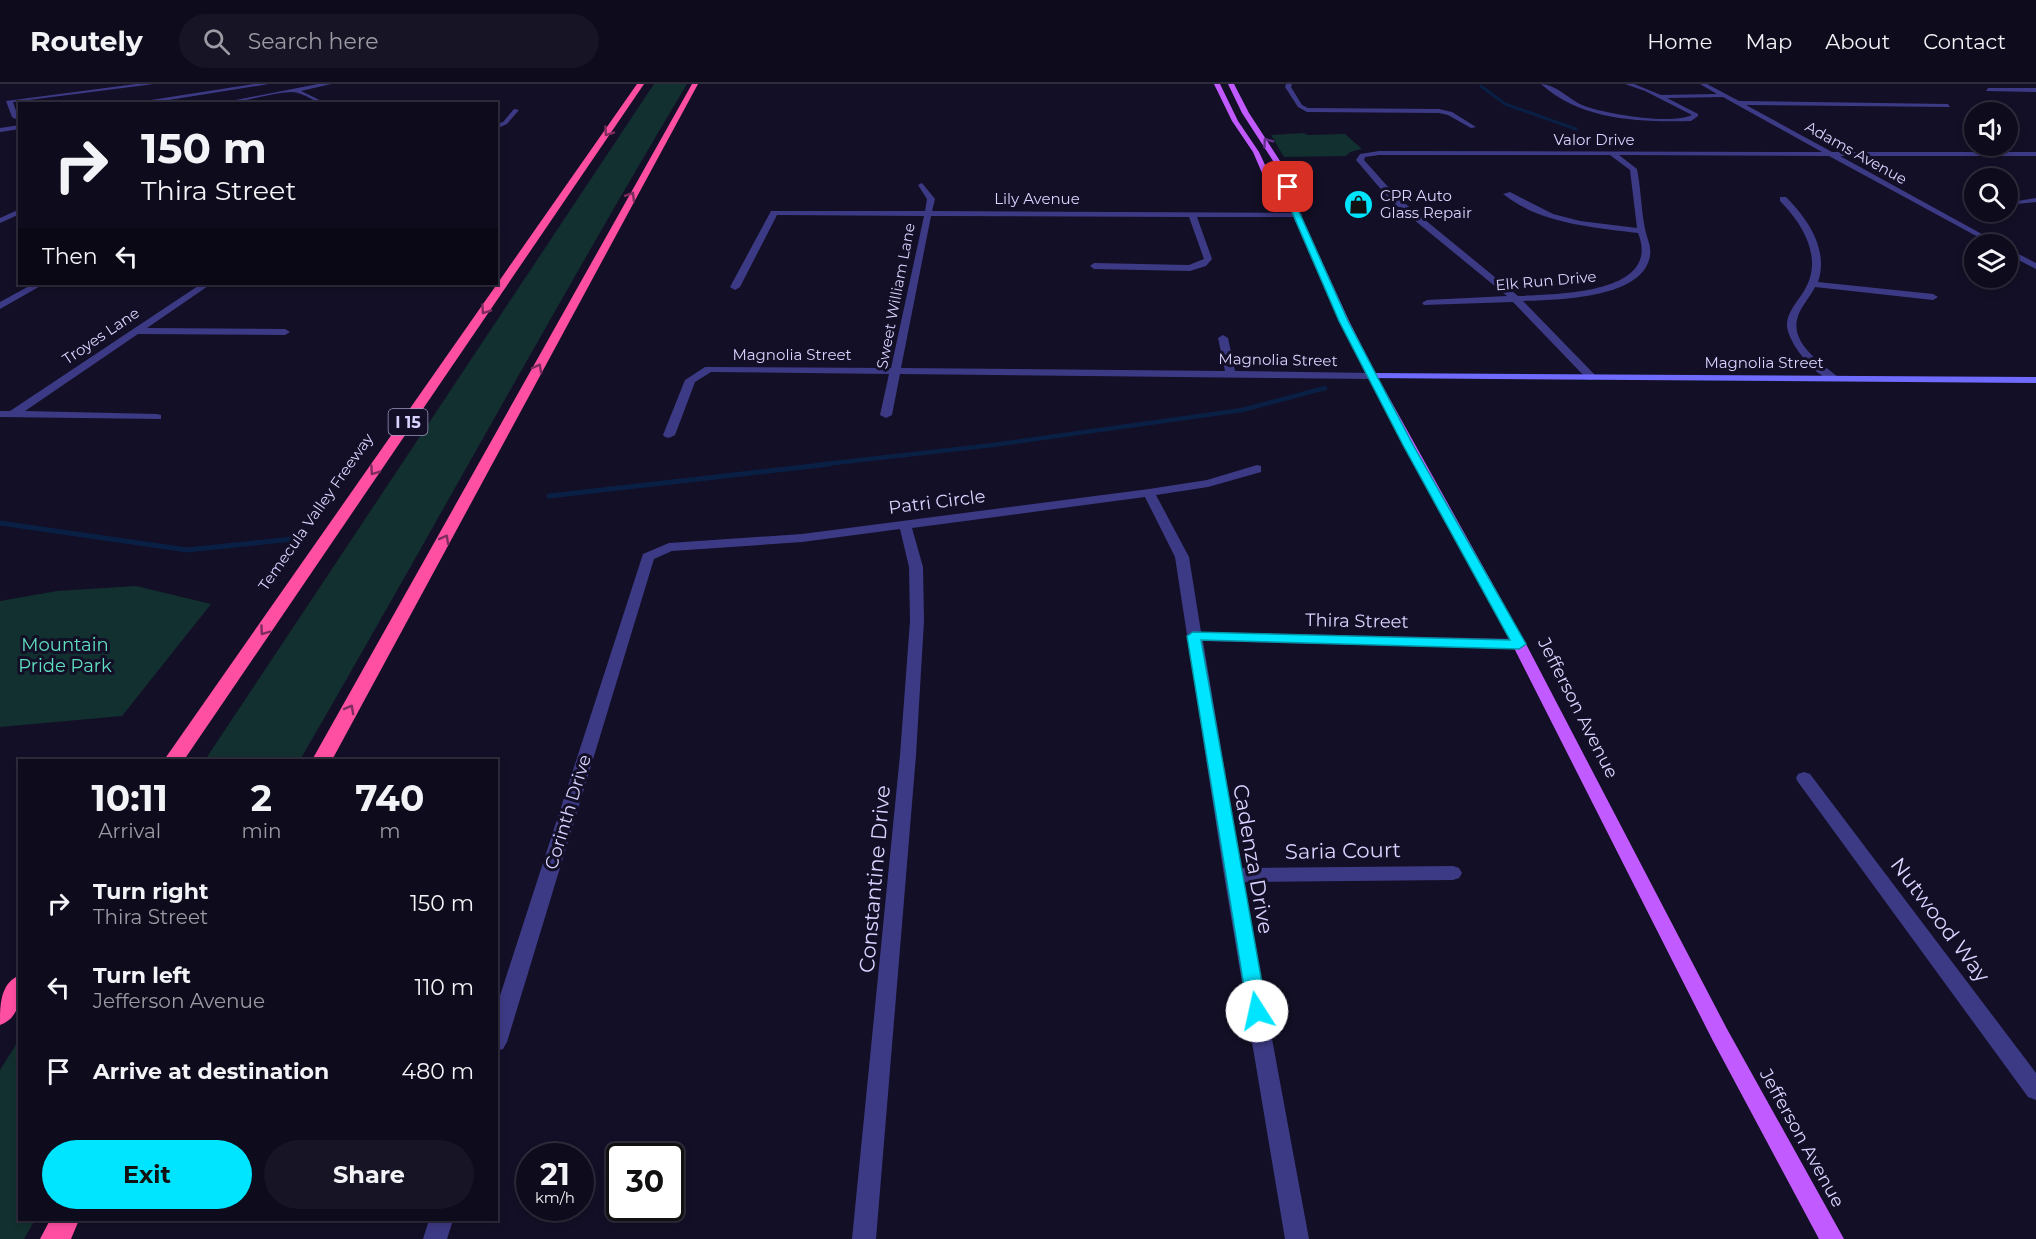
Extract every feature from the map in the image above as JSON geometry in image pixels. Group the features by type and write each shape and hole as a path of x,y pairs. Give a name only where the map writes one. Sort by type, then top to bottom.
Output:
{"highway":[{"name":"Temecula Valley Freeway","path":"175,759 641,84"},
{"path":"323,759 694,84"},
{"path":"0,1014 18,988"},
{"path":"55,1239 64,1221"}],"main road":[{"name":"Jefferson Avenue","path":"1217,84 1235,121 1256,152 1272,187 1288,196"},
{"path":"1217,84 1226,87 1238,110 1248,117"},
{"name":"Jefferson Avenue","path":"1231,84 1248,117 1274,152 1288,187 1288,196 1299,215 1344,321 1372,376 1519,644 1720,1035 1832,1239"}],"street":[{"path":"14,117 9,101 151,84"},
{"path":"162,102 179,101 266,84"},
{"path":"308,84 316,87"},
{"path":"230,102 328,84"},
{"path":"1289,84 1300,106 1307,110 1439,111 1450,113 1473,127"},
{"path":"1437,84 1454,84"},
{"path":"1544,84 1569,103 1618,118 1691,118 1696,115 1631,85"},
{"name":"Adams Avenue","path":"1703,84 1978,234"},
{"path":"1988,90 2036,90"},
{"path":"297,91 321,102"},
{"path":"1659,96 1722,96"},
{"path":"1736,103 1948,106"},
{"path":"498,126 505,123 516,110"},
{"path":"0,130 18,127"},
{"name":"Valor Drive","path":"1515,298 1394,199 1360,160 1362,155 1379,153 2036,154"},
{"name":"Elk Run Drive","path":"1427,303 1571,296 1608,289 1632,278 1645,261 1646,243 1641,231 1633,169 1612,154"},
{"name":"Sweet William Lane","path":"886,415 931,199 922,185"},
{"path":"1507,194 1550,216 1580,223 1641,231"},
{"path":"1783,200 1801,220 1818,259 1813,284 1794,315 1791,329 1806,355 1834,379"},
{"path":"2018,202 2036,200"},
{"path":"0,220 18,212"},
{"name":"Lily Avenue","path":"735,288 774,213 1299,215"},
{"path":"1094,267 1190,268 1203,264 1208,259 1192,213"},
{"path":"2018,256 2036,266"},
{"path":"1813,284 1933,297"},
{"path":"0,306 37,285"},
{"name":"Troyes Lane","path":"13,414 204,285"},
{"path":"1515,298 1591,377"},
{"path":"135,331 285,332"},
{"path":"1223,338 1231,375"},
{"name":"Magnolia Street","path":"669,435 690,380 709,369 2036,380"},
{"path":"0,414 157,417"},
{"name":"Patri Circle","path":"639,583 648,557 669,547 802,538 1149,493 1208,483 1257,469"},
{"name":"Cadenza Drive","path":"1149,493 1182,557 1233,875 1297,1239"},
{"name":"Constantine Drive","path":"864,1239 908,755 916,632 916,567 905,524"},
{"name":"Corinth Drive","path":"498,1036 639,583"},
{"name":"Thira Street","path":"1193,636 1519,644"},
{"name":"Nutwood Way","path":"1804,778 2036,1090"},
{"name":"Saria Court","path":"1233,875 1453,873"},
{"path":"435,1239 441,1221"}],"green space":[{"path":"654,84 687,84 301,759 206,759"},
{"path":"1304,133 1307,135 1345,134 1362,149 1350,152 1346,156 1284,157 1271,135"},
{"name":"Mountain Pride Park","path":"136,586 211,604 122,716 0,727 0,601 57,591"},
{"path":"18,1042 18,1221 34,1221 24,1239 0,1239 0,1070"}],"waterway":[{"path":"1481,86 1505,104 1576,129"},
{"path":"817,465 993,445 1242,410 1325,388"},
{"path":"549,496 830,464"},
{"path":"0,523 187,550 303,538"}],"place":[{"name":"CPR Auto Glass Repair","path":"1359,205"}],"route":[{"path":"1257,1011 1193,636 1519,644 1408,445 1344,321 1299,215 1288,196 1288,187"}]}
